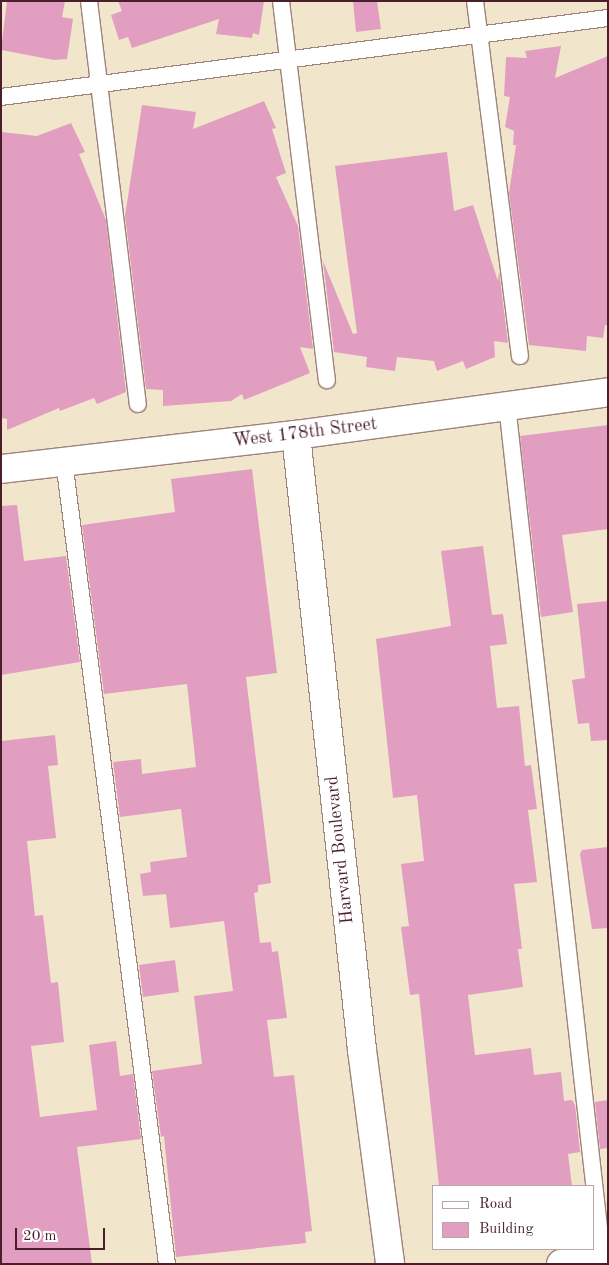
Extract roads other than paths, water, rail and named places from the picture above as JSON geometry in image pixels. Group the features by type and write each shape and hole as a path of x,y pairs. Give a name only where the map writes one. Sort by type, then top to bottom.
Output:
{"street":[{"name":"West 178th Street","path":"1,469 296,435 608,392"},
{"name":"Harvard Boulevard","path":"296,435 361,1040 390,1264"},
{"path":"561,1264 605,1260"}],"lane":[{"path":"89,1 138,404"},
{"path":"281,1 328,380"},
{"path":"475,1 520,356"},
{"path":"1,97 608,18"},
{"path":"507,405 605,1260"},
{"path":"64,461 166,1264"}]}
